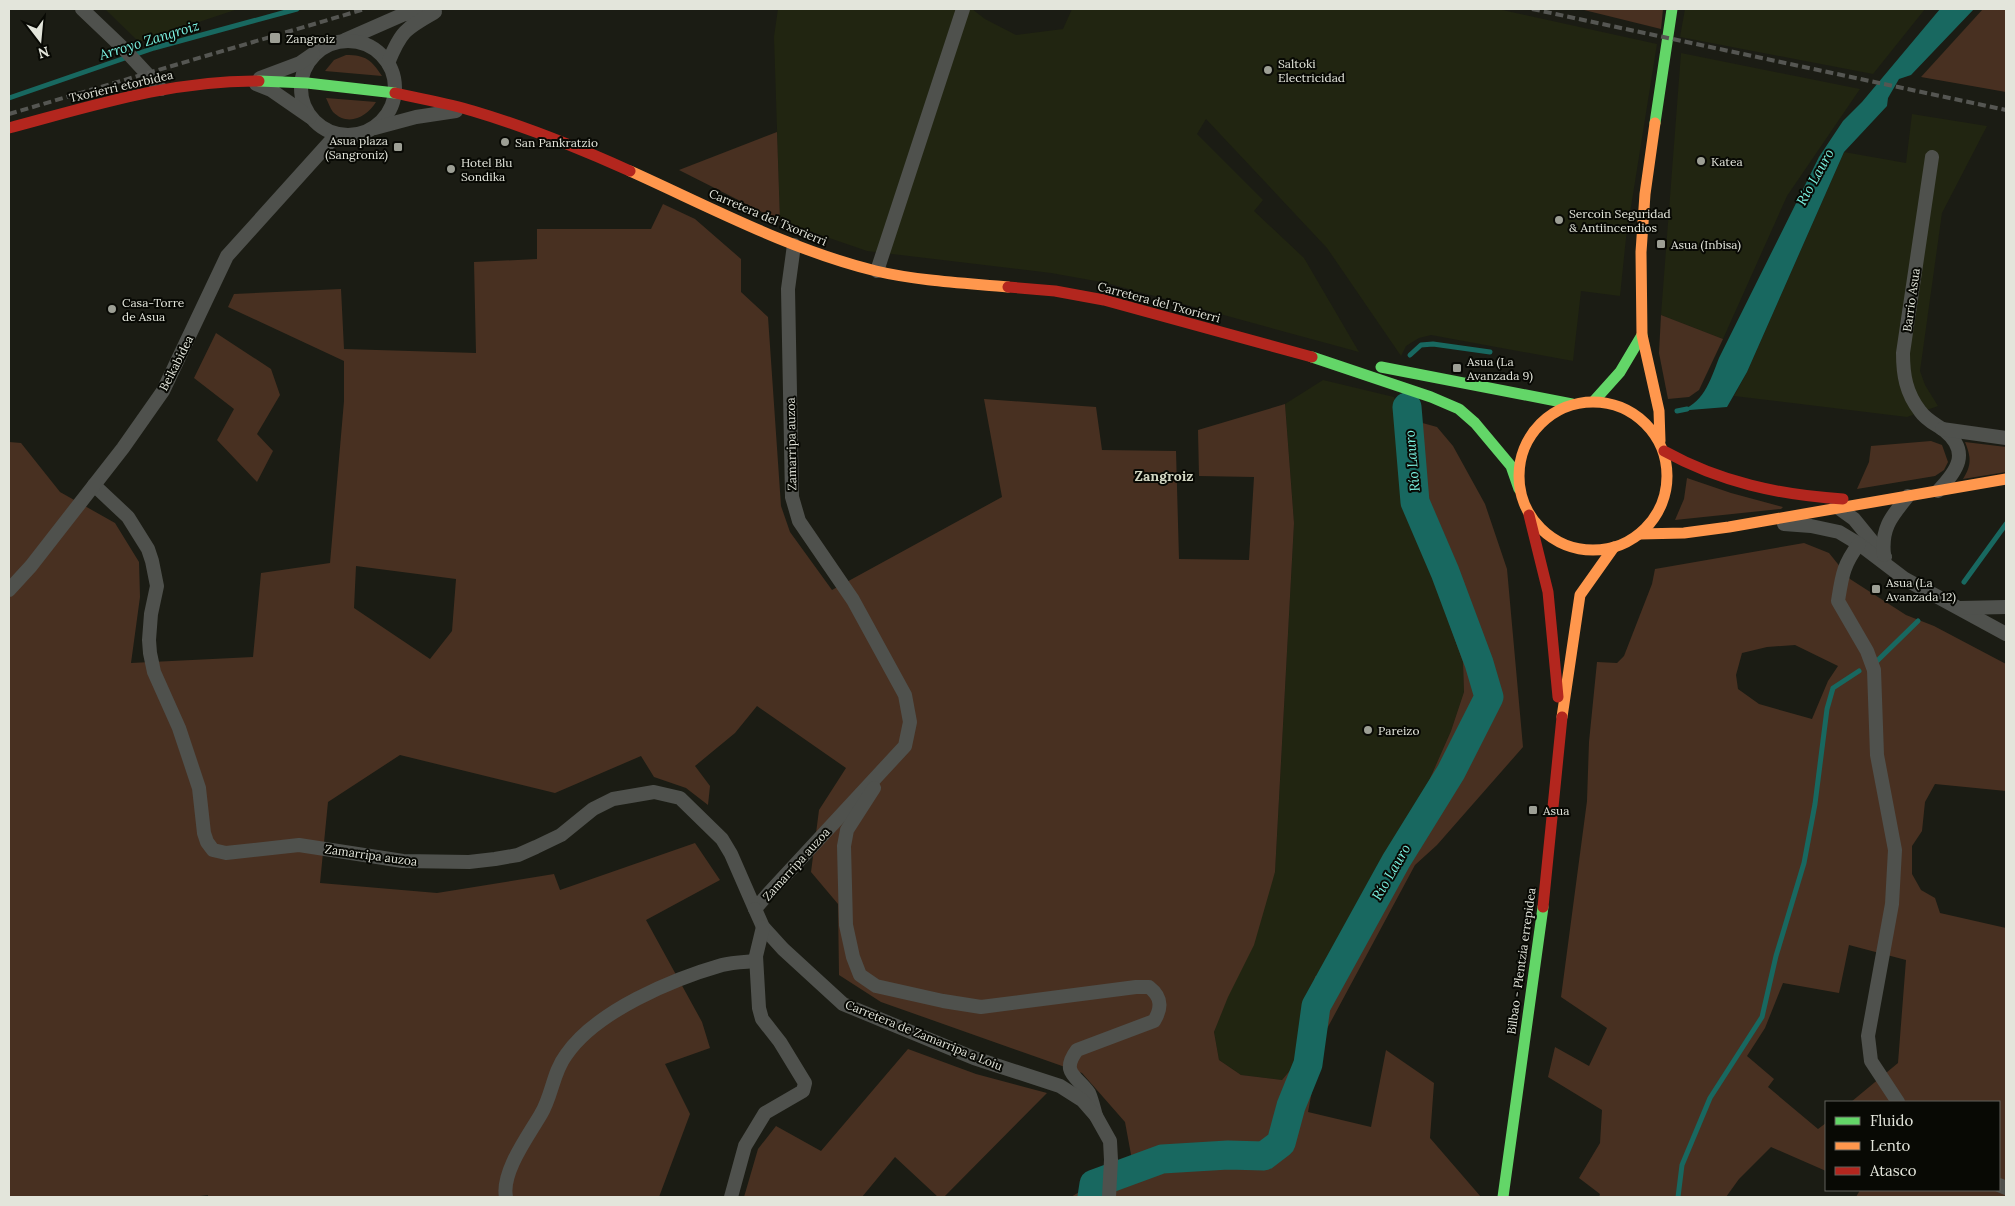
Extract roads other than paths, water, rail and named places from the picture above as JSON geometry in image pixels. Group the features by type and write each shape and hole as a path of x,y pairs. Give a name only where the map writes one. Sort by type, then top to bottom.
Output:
{"main road":[{"path":"1528,513 1540,529 1556,541 1574,548 1594,551 1628,542 1640,534 1656,517 1665,496 1668,474 1662,446 1659,411 1642,335 1641,252 1645,194 1672,9"},
{"name":"Txorierri etorbidea","path":"9,128 161,89 249,82 302,83"},
{"name":"Carretera del Txorierri","path":"302,83 395,93 471,110 519,125 582,149 794,246 877,271 925,280 1055,291 1104,300 1321,360"},
{"path":"1594,401 1620,372 1642,335"},
{"path":"1321,360 1347,360 1399,372 1572,404"},
{"path":"1321,360 1432,397 1459,409 1475,423 1511,466 1528,513 1548,592 1560,727"},
{"path":"1519,489 1519,467 1525,446 1536,428 1553,413 1572,404 1594,401 1614,404 1632,412 1648,425 1662,446 1684,463 1736,482 1770,492 1814,497 1884,499"},
{"path":"1640,534 1663,535 1765,522 1884,499 2006,479"},
{"path":"1560,727 1580,595 1614,547"},
{"name":"Bilbao - Plentzia errepidea","path":"1503,1197 1546,882 1560,727"}],"street":[{"path":"82,9 124,49 161,89"},
{"path":"249,82 270,76 322,49 402,14 433,9"},
{"path":"388,63 398,41 410,26 441,9"},
{"path":"877,271 963,9"},
{"path":"341,42 355,42 368,45 380,53 388,63 394,77 395,93 388,114 372,129"},
{"path":"314,120 306,109 302,96 302,83 304,72 312,58 322,49"},
{"path":"249,82 271,90 324,128 337,134 360,134 416,117 471,110"},
{"name":"Beikabidea","path":"9,590 31,566 123,448 163,391 227,256 337,134"},
{"name":"Barrio Asua","path":"1932,157 1904,353 1903,375 1909,394 1920,412 1932,424 1942,429 1955,441 1959,464 1953,475 1937,491"},
{"name":"Zamarripa auzoa","path":"94,485 128,516 148,549 152,561 157,586 148,640 154,672 179,728 199,788 204,833 207,842 214,850 226,853 299,845 403,861 469,862 495,859 518,855 536,847 561,834 593,809 613,799 654,792 680,798 722,839 731,854 755,909 905,746 910,722 904,695 853,600 799,521 792,497 788,289 794,246"},
{"name":"Barrio Asua","path":"1942,429 2006,438"},
{"path":"1887,561 1884,538 1888,523 1908,496"},
{"path":"1814,497 1839,508 1854,519 1887,561 1905,578 2006,634"},
{"path":"1765,522 1810,526 1838,532 1887,561"},
{"path":"1859,544 1847,560 1843,571 1838,601 1867,651 1874,670 1877,755 1895,850 1892,904 1868,1036 1871,1061 1897,1101"},
{"path":"1957,608 2006,607"},
{"path":"886,766 847,830 844,846 846,925 853,957 860,975 876,986 943,1001 982,1007 1149,987 1156,992 1161,1003 1154,1021 1078,1050 1071,1058 1070,1066 1072,1073 1089,1094 1096,1116"},
{"name":"Carretera de Zamarripa a Loiu","path":"755,909 763,928 782,949 843,1004 974,1058 1060,1086 1082,1100 1096,1116 1110,1141 1109,1196"},
{"path":"731,1197 745,1146 765,1113 803,1091 806,1083 780,1042 762,1019 759,1008 756,962 763,928"},
{"path":"506,1197 505,1192 510,1172 518,1153 542,1113 560,1063 575,1043 600,1022 646,993 724,964 756,962"}],"water":[{"path":"1940,9 1974,9 1911,75 1899,79 1888,98 1887,106 1844,152 1747,372 1727,407 1677,411 1693,404 1709,384 1719,358 1819,157 1843,121 1862,102"}],"waterway":[{"name":"Arroyo Zangroiz","path":"9,98 154,48 297,9"},
{"name":"Río Lauro","path":"1410,355 1421,345 1433,344 1490,352"},
{"name":"Río Lauro","path":"1092,1197 1094,1184 1162,1159 1228,1155 1264,1156 1281,1143 1291,1106 1308,1064 1316,1006 1396,861 1451,772 1489,697 1479,663 1445,572 1415,502 1407,407"},
{"name":"Río Lauro","path":"1677,411 1687,409"},
{"path":"1964,582 2006,524"},
{"path":"1877,661 1918,621"},
{"path":"1678,1197 1682,1165 1710,1098 1762,1017 1776,956 1804,863 1815,804 1827,709 1833,688 1859,671"}],"railway":[{"path":"9,114 365,9"},
{"path":"1532,9 2006,110"}],"place":[{"name":"Zangroiz","path":"275,38"},
{"name":"Saltoki Electricidad","path":"1268,70"},
{"name":"San Pankratzio","path":"505,142"},
{"name":"Asua plaza (Sangroniz)","path":"398,147"},
{"name":"Katea","path":"1701,161"},
{"name":"Hotel Blu Sondika","path":"451,169"},
{"name":"Sercoin Seguridad & Antiincendios","path":"1559,220"},
{"name":"Asua (Inbisa)","path":"1661,244"},
{"name":"Casa-Torre de Asua","path":"112,309"},
{"name":"Asua (La Avanzada 9)","path":"1457,368"},
{"name":"Asua (La Avanzada 12)","path":"1876,589"},
{"name":"Pareizo","path":"1368,730"},
{"name":"Asua","path":"1533,810"}],"district":[{"name":"Zangroiz","path":"1164,476"}]}
